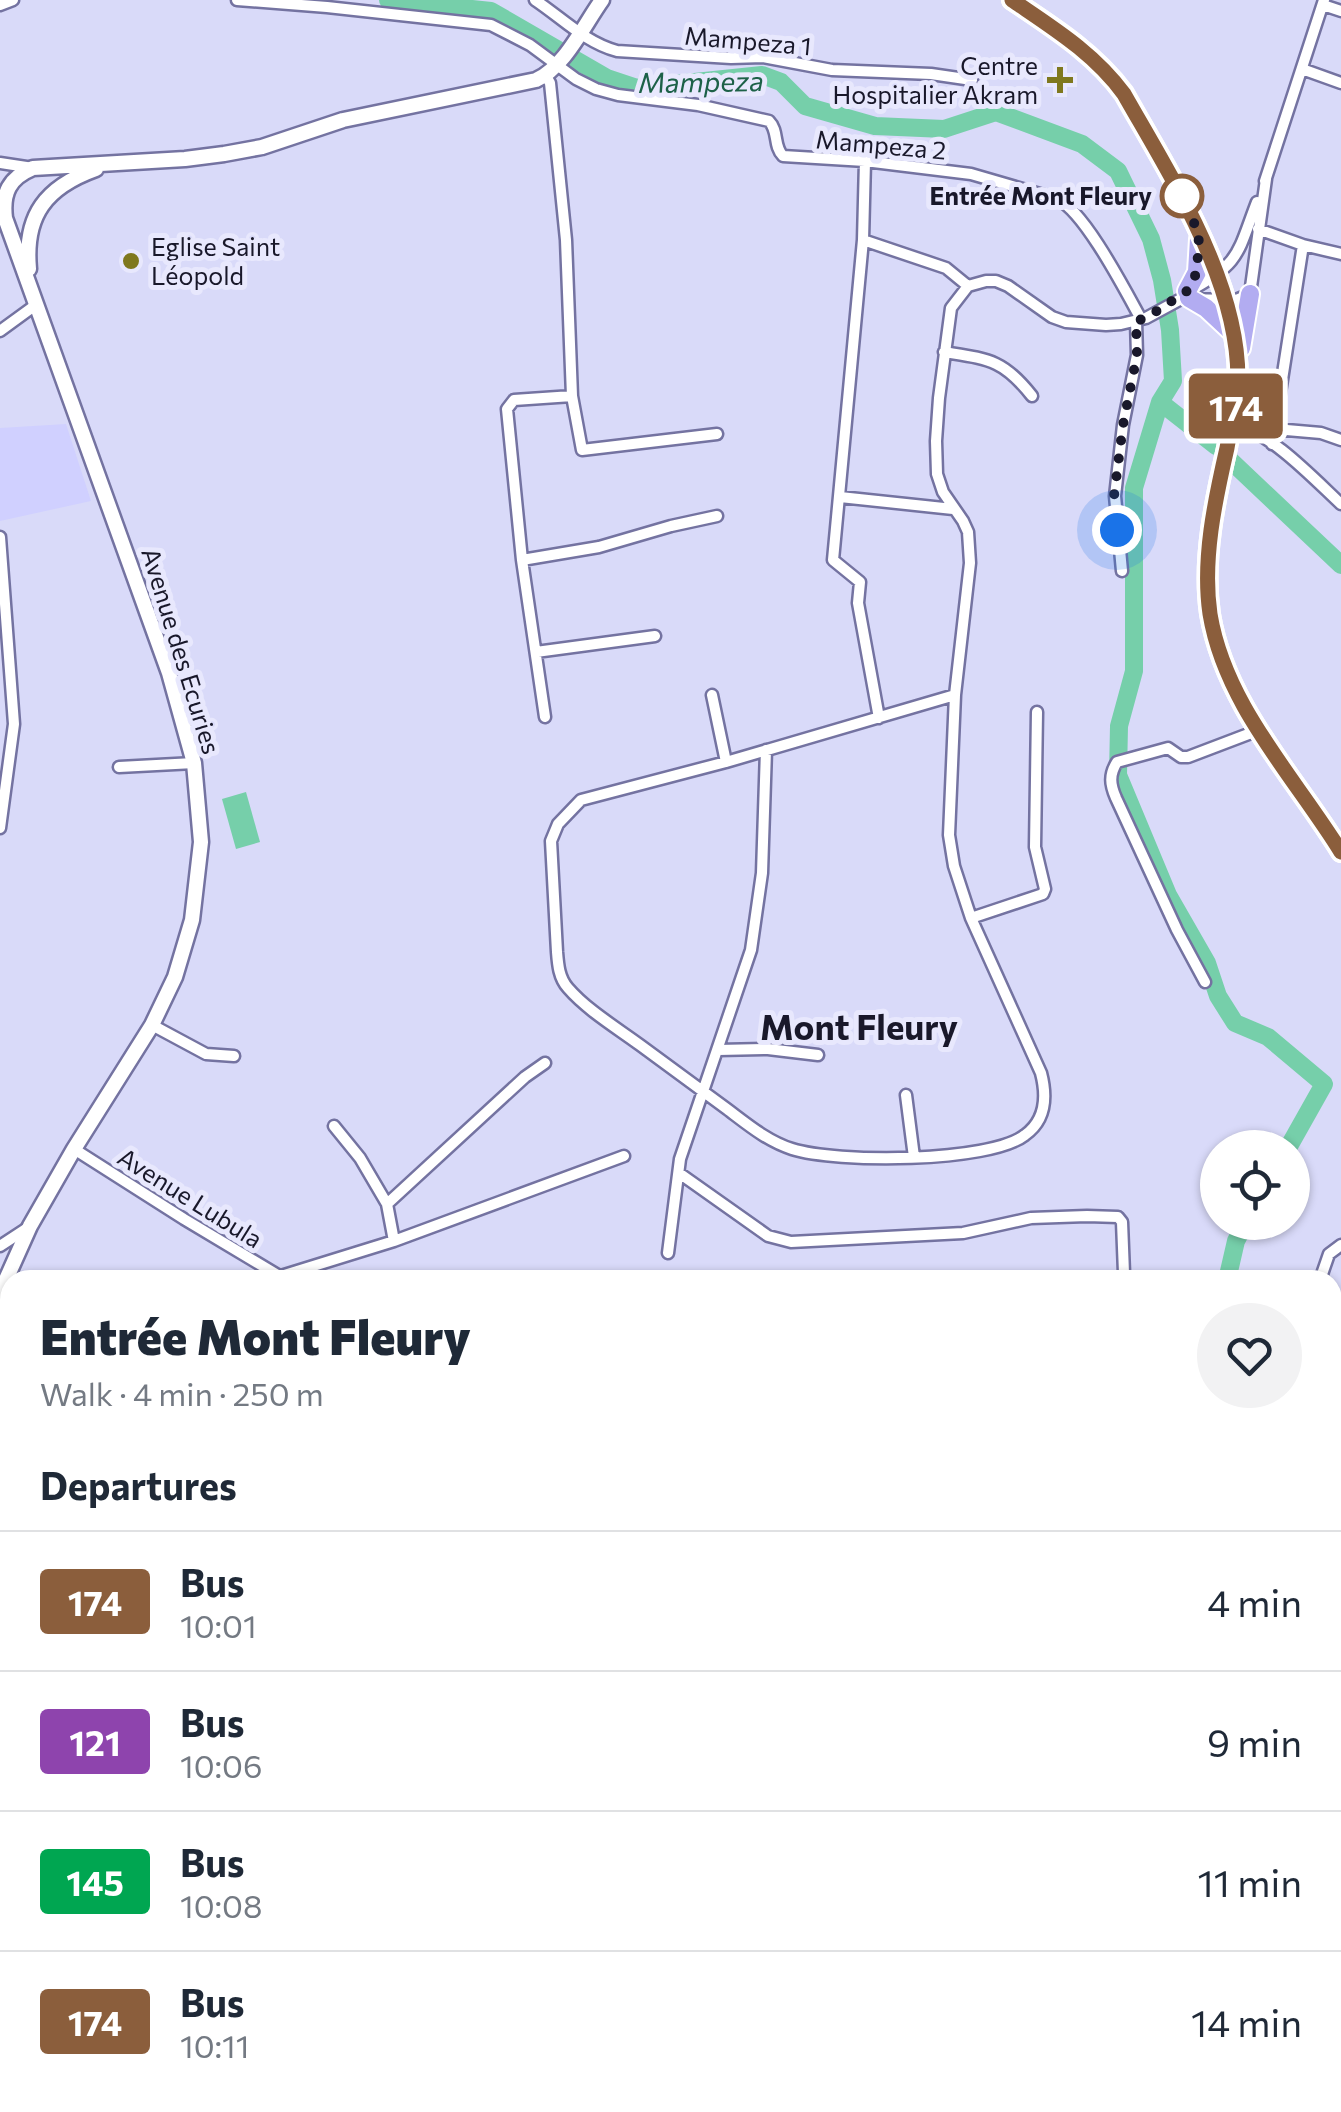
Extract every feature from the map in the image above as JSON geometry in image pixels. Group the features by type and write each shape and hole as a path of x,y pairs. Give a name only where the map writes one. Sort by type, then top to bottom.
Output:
{"main road":[{"path":"1012,0 1098,62 1124,94 1184,200 1217,276 1236,336 1238,363"},
{"path":"1199,234 1197,272 1184,296 1206,308 1236,336"},
{"path":"1250,294 1233,422 1212,530 1210,613 1230,682 1341,852"}],"street":[{"path":"0,5 13,0"},
{"name":"Mampeza 2","path":"238,0 491,25 530,45 556,66 596,89 698,104 766,120 772,123 777,150 783,156 865,161 982,176 1064,201 1114,270 1142,319"},
{"name":"Mampeza 1","path":"536,0 578,35 617,51 763,58 832,70 931,74 972,80"},
{"path":"602,0 556,66 550,83 566,240 572,396 582,450 716,434"},
{"path":"956,695 581,800 558,824 552,840 558,969 564,983 572,993 766,1137 805,1153 854,1158 944,1156 1003,1146 1029,1133 1045,1103 1046,1092 971,918 954,866 949,835 956,695 970,552 968,532 943,492 937,474 936,441 951,308 968,286 996,281 1043,313 1066,322 1106,325 1142,319 1217,276 1239,252 1324,2 1341,10"},
{"name":"Avenue des Ecuries","path":"9,1270 74,1149 152,1026 192,920 201,842 194,763 169,673 6,218 2,195 20,173 33,168 185,159 262,146 343,120 536,80 556,66"},
{"path":"1302,70 1341,83"},
{"path":"865,161 862,240 833,560 860,582 858,602 878,718"},
{"path":"0,163 33,168"},
{"name":"Avenue des Ecuries","path":"35,297 28,263 29,238 46,200 58,186 114,164"},
{"path":"1184,296 1240,300 1250,294 1266,179"},
{"path":"1258,229 1302,246 1341,254"},
{"path":"862,240 946,268 968,286"},
{"path":"1272,444 1302,246"},
{"path":"0,331 35,297"},
{"path":"1122,571 1114,496 1142,319"},
{"path":"944,352 994,362 1015,374 1032,396"},
{"path":"546,716 522,560 507,409 514,400 572,396"},
{"path":"1233,422 1272,444 1341,504"},
{"path":"1275,429 1341,440"},
{"path":"840,497 953,509"},
{"path":"522,560 599,548 716,516"},
{"path":"0,538 14,724 0,828"},
{"path":"536,652 655,636"},
{"path":"712,695 726,762"},
{"path":"971,918 1044,894 1034,847 1037,712"},
{"path":"1205,982 1110,783 1119,762 1168,748 1181,758 1188,757 1259,730"},
{"path":"668,1253 680,1159 750,950 762,873 766,750"},
{"path":"119,767 194,763"},
{"path":"152,1026 206,1054 234,1056"},
{"path":"718,1050 818,1054"},
{"path":"387,1204 545,1063"},
{"path":"906,1095 914,1156"},
{"path":"334,1126 360,1158 387,1204 394,1241"},
{"name":"Avenue Lubula","path":"74,1149 267,1270"},
{"path":"309,1270 624,1156"},
{"path":"679,1172 768,1236 791,1242 963,1233 1031,1218 1118,1217 1122,1222 1124,1270"},
{"path":"0,1246 30,1226"},
{"path":"1323,1270 1329,1254 1341,1245"}],"shaded area":[{"path":"66,424 91,501 0,521 0,428"},
{"path":"246,792 260,842 236,849 222,799"}],"waterway":[{"name":"Mampeza","path":"388,0 491,11 607,78 637,88 762,75 781,82 805,106 875,126 944,129 996,112 1082,144 1118,171 1151,239 1162,280 1173,381 1160,402 1134,488 1134,671 1119,726 1118,775 1168,895 1207,963 1218,996 1235,1023 1268,1037 1324,1084 1298,1130"},
{"path":"1160,402 1216,446"},
{"path":"1231,461 1341,565"},
{"path":"1229,1270 1237,1240"}],"bus line":[{"name":"174","path":"1012,0 1071,40 1113,78 1184,200 1217,276 1236,336 1238,363 1233,422 1212,530 1210,613 1230,682 1341,852"}],"place":[{"name":"Centre Hospitalier Akram","path":"1060,80"},
{"name":"Entrée Mont Fleury","path":"1182,196"},
{"name":"Eglise Saint Léopold","path":"131,261"}],"district":[{"name":"Mont Fleury","path":"859,1028"}],"route":[{"path":"1117,530 1114,496 1137,355 1136,321 1187,291 1197,272 1199,234 1182,196"}]}
